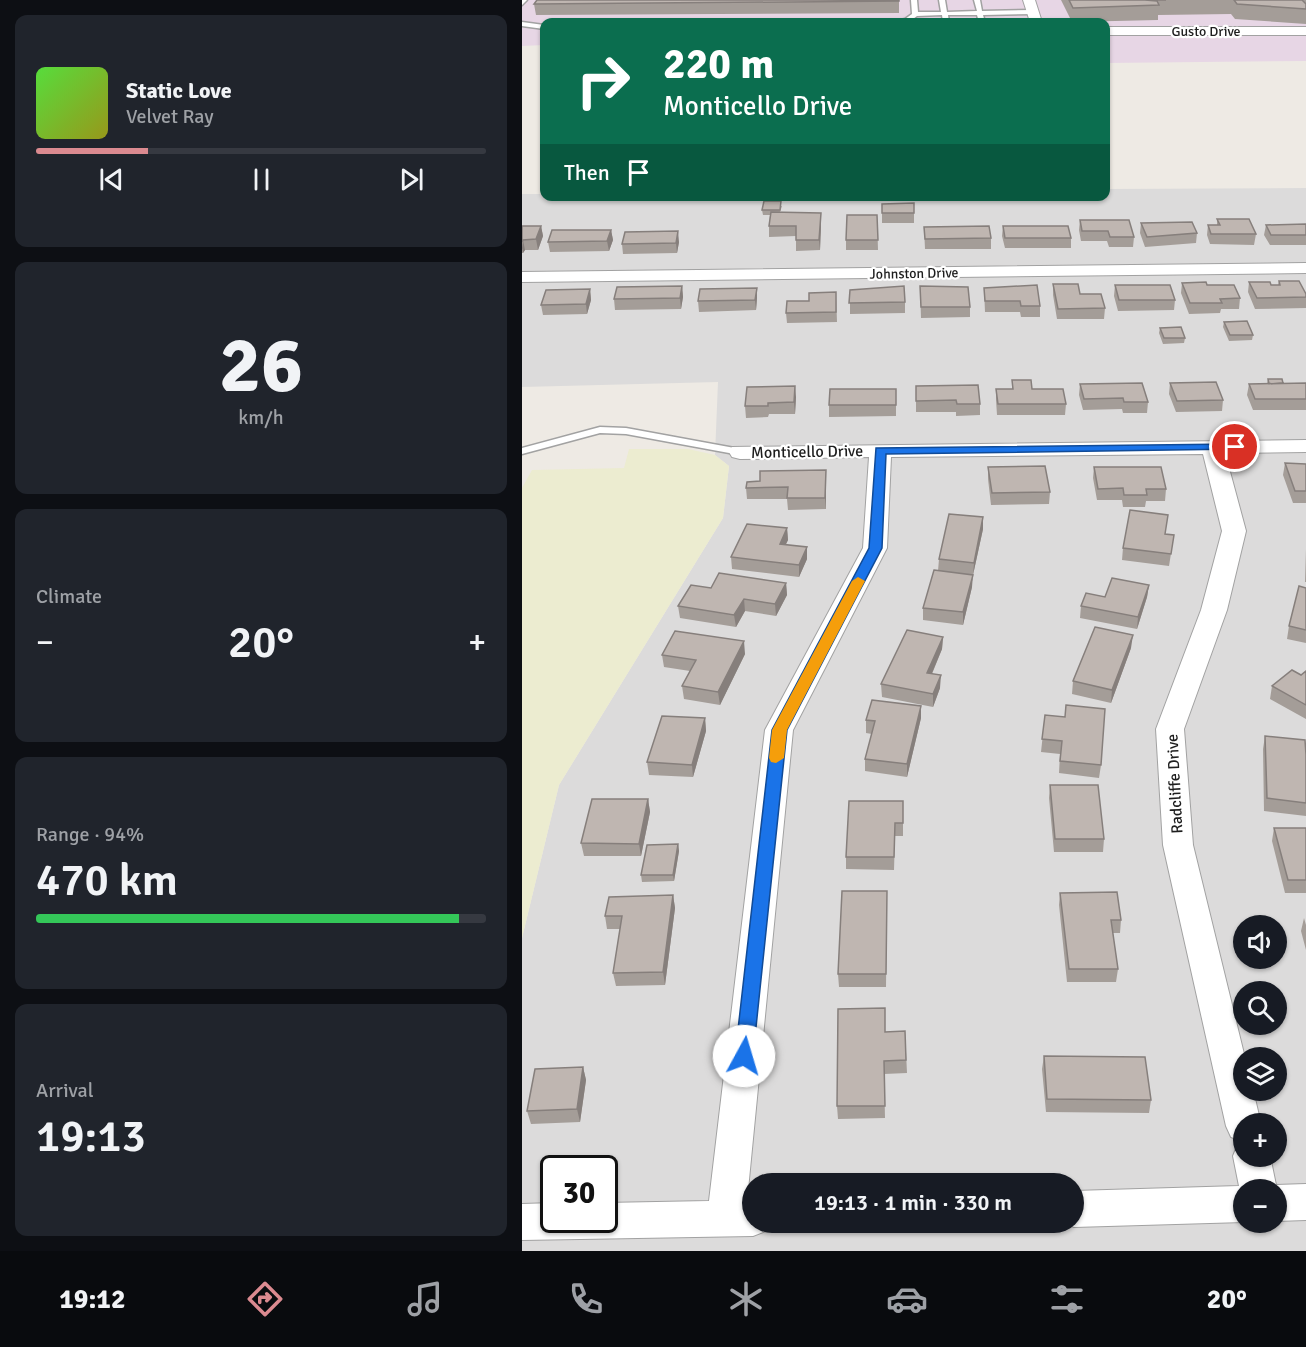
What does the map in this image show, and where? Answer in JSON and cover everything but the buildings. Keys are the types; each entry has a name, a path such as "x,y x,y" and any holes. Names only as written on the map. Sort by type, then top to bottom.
{"street":[{"name":"Gusto Drive","path":"1110,31 1306,31"},
{"name":"Johnston Drive","path":"522,278 1306,268"},
{"name":"Monticello Drive","path":"740,452 1306,446"},
{"name":"Radcliffe Drive","path":"1212,447 1234,531 1214,610 1170,729 1178,845 1241,1113"},
{"path":"522,1222 740,1218 779,730 875,548 880,450"},
{"path":"1287,1203 1306,1202"},
{"path":"1084,1209 1233,1204"}],"lane":[{"path":"914,0 915,14"},
{"path":"942,0 945,18"},
{"path":"977,0 981,18"},
{"path":"910,18 915,14 1032,12"},
{"path":"522,24 540,26"},
{"path":"522,451 600,430 626,431 740,452"}],"shaded area":[{"path":"522,0 1306,0 1306,61 1110,63 1110,18 540,18 540,45 522,46"},
{"path":"1306,188 1306,1251 522,1251 522,938 559,785 723,518 729,466 715,455 718,382 522,387 522,194 540,194 540,201 1110,201 1110,189"}],"green space":[{"path":"629,449 688,449 715,455 729,466 723,518 559,785 522,938 522,488 532,470 624,468"}],"slow traffic":[{"path":"776,758 779,730 858,581"}],"route":[{"path":"744,1056 779,730 875,548 880,450 1235,447"}]}
